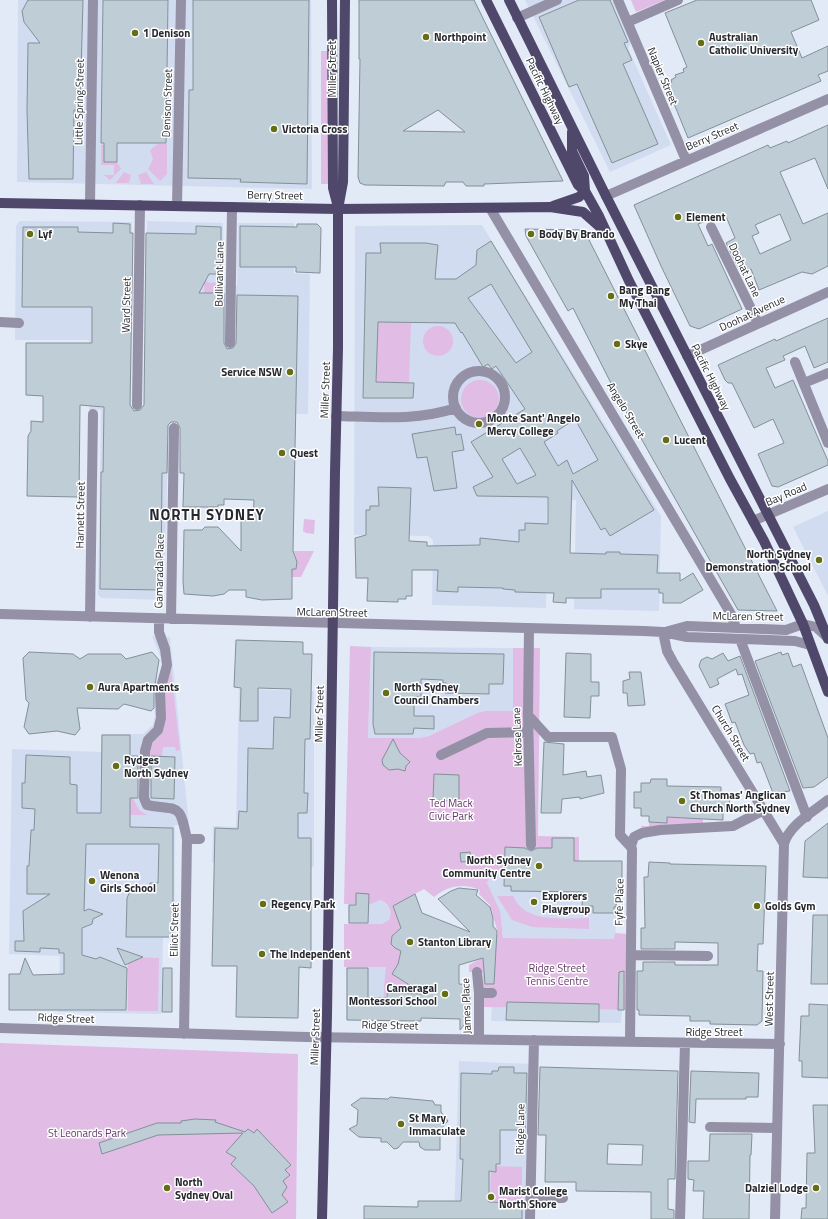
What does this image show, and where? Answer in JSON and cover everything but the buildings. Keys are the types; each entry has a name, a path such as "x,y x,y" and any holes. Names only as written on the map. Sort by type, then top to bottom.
{"main road":[{"name":"Miller Street","path":"332,0 333,188 338,209"},
{"name":"Miller Street","path":"322,1219 327,1037 338,209 343,182 345,0"},
{"name":"Pacific Highway","path":"486,0 578,185 585,191 629,281 753,521 803,624 828,692"},
{"name":"Pacific Highway","path":"508,0 814,605 828,638"},
{"name":"Pacific Highway","path":"572,128 572,151 584,176 585,191"},
{"name":"Berry Street","path":"550,208 579,197 585,191"},
{"name":"Berry Street","path":"0,203 338,209 550,208 583,212 594,220 607,234"}],"street":[{"name":"Little Spring Street","path":"90,204 93,0"},
{"name":"Denison Street","path":"177,206 181,0"},
{"path":"517,18 557,0"},
{"name":"Napier Street","path":"618,0 686,160"},
{"path":"628,22 666,7 678,0"},
{"name":"Berry Street","path":"606,196 828,99"},
{"name":"Ward Street","path":"140,205 140,400"},
{"name":"Bullivant Lane","path":"230,343 232,207"},
{"name":"Angelo Street","path":"490,208 732,614 736,628"},
{"name":"Doohat Lane","path":"711,227 758,323"},
{"name":"Doohat Avenue","path":"687,356 828,292"},
{"path":"0,322 19,323"},
{"path":"795,362 828,443"},
{"path":"478,371 486,372 494,376 500,382 504,390 504,403 499,414 492,419 476,423 468,420 456,408 454,392 457,384 469,373 478,371"},
{"path":"804,383 828,373"},
{"path":"336,416 390,418 418,417 456,408"},
{"name":"Harnett Street","path":"90,616 93,414"},
{"name":"Gamarada Place","path":"171,619 174,428"},
{"name":"Bay Road","path":"753,521 828,489"},
{"name":"McLaren Street","path":"0,614 663,632 687,637 795,641 810,645"},
{"name":"Elliot Street","path":"159,619 159,632 165,649 167,665 160,691 161,718 158,730 148,740 145,751 144,798 147,805 171,807 179,811 183,818 187,839 184,1034"},
{"path":"803,624 816,627 828,638"},
{"name":"McLaren Street","path":"663,632 687,626 786,630 803,624"},
{"name":"Kelrose Lane","path":"529,629 528,732 531,845"},
{"name":"Church Street","path":"663,632 667,651 673,662 784,844"},
{"path":"740,639 807,817"},
{"path":"528,715 548,737 612,737 621,769 620,835 631,848"},
{"path":"441,755 487,733 528,732"},
{"path":"784,844 786,836 791,830 828,800"},
{"path":"631,848 632,840 640,833 660,830 733,826 764,810"},
{"path":"187,839 200,839"},
{"name":"West Street","path":"775,1219 784,844"},
{"name":"Fyfe Place","path":"630,1042 631,848"},
{"path":"631,955 708,956"},
{"name":"James Place","path":"477,972 480,993 479,1039"},
{"path":"480,993 492,993"},
{"name":"Ridge Street","path":"0,1028 327,1037 685,1044 780,1044"},
{"name":"Ridge Lane","path":"530,1219 534,1040"},
{"path":"680,1219 685,1044"},
{"path":"710,1127 777,1128"},
{"path":"531,1198 563,1198"}],"shaded area":[{"path":"18,0 311,0 312,189 17,182"},
{"path":"525,0 613,0 631,43 628,48 671,145 610,172"},
{"path":"19,221 132,222 131,406 145,406 147,221 223,223 224,286 237,286 238,223 294,223 294,273 310,274 308,414 169,411 164,600 101,598 98,594 101,410 89,410 89,340 15,340 16,226"},
{"name":"Monte Sant' Angelo Mercy College","path":"482,225 661,516 659,611 574,609 576,500 547,499 546,608 432,605 433,540 428,536 354,535 355,226"},
{"name":"North Sydney Demonstration School","path":"828,511 828,596 793,527"},
{"name":"Wenona Girls School","path":"152,636 170,637 189,825 175,825 174,938 163,938 161,1014 58,1012 60,956 9,954 12,749 101,752 101,734 143,734 153,725 155,716 154,688 163,663"},
{"path":"371,647 513,648 513,711 485,711 477,713 429,736 419,738 368,738"},
{"path":"239,689 314,691 314,867 212,863 213,826 236,827"},
{"name":"Explorers Playgroup","path":"504,870 504,886 511,886 511,890 579,883 618,884 615,939 503,938 503,932 487,883 491,875"},
{"path":"381,900 390,908 391,916 387,922 382,924 348,924 348,904 371,904"},
{"path":"346,967 387,967 384,986 383,1021 348,1020 346,1018"},
{"path":"492,1007 622,1010 621,1023 491,1021"},
{"path":"459,1061 531,1064 527,1219 454,1219"}],"green space":[{"path":"631,0 665,0 636,12"},
{"path":"321,51 328,51 328,184 321,184"},
{"path":"158,144 167,144 167,174 160,181 148,169 153,159 150,150"},
{"path":"101,145 104,145 104,161 117,162 121,169 110,180 104,175 114,175 114,165 101,165"},
{"path":"124,172 131,175 129,183 116,183"},
{"path":"146,172 154,184 141,184 138,175"},
{"path":"204,279 209,283 224,282 224,293 204,293"},
{"path":"378,322 411,323 409,383 376,382"},
{"path":"438,326 449,330 453,341 449,352 438,356 427,352 423,341 427,330"},
{"path":"476,380 484,380 496,389 499,399 496,409 490,415 484,418 476,418 464,409 461,403 461,395 470,383"},
{"path":"304,519 315,520 314,534 303,531"},
{"path":"294,551 314,551 301,577 292,577 292,569 296,569 297,562"},
{"name":"Ted Mack Civic Park","path":"350,646 371,647 368,738 419,738 429,736 477,713 485,711 513,711 513,648 540,648 538,836 579,837 579,887 567,891 511,891 511,886 504,886 504,870 491,875 487,883 500,911 503,938 614,939 615,933 628,934 627,1010 483,1007 483,973 469,972 469,965 480,959 498,933 490,905 479,894 480,890 468,886 456,886 439,893 434,897 424,889 393,906 402,931 396,932 391,938 393,946 401,950 398,964 392,974 415,988 386,988 385,1021 383,1021 386,967 344,967 344,924 382,924 389,920 391,913 390,908 381,900 371,904 344,904"},
{"path":"171,669 180,750 176,751 175,747 163,747 162,756 148,756 152,744 161,734 163,696"},
{"path":"130,798 133,798 139,810 147,815 130,815"},
{"path":"667,817 703,818 703,824 642,829 641,826 649,826 649,822 666,823"},
{"path":"497,896 513,896 519,905 527,911 546,918 589,918 589,929 532,927 512,920"},
{"path":"128,957 159,958 158,1011 128,1011"},
{"name":"St Leonards Park","path":"0,1043 298,1054 296,1219 0,1219"},
{"path":"491,1166 522,1167 522,1201 490,1201"}],"place":[{"name":"1 Denison","path":"135,33"},
{"name":"Northpoint","path":"426,37"},
{"name":"Australian Catholic University","path":"701,43"},
{"name":"Victoria Cross","path":"274,129"},
{"name":"Element","path":"678,217"},
{"name":"Lyf","path":"30,234"},
{"name":"Body By Brando","path":"531,234"},
{"name":"Bang Bang My Thai","path":"611,296"},
{"name":"Skye","path":"617,344"},
{"name":"Service NSW","path":"290,372"},
{"name":"Monte Sant' Angelo Mercy College","path":"479,424"},
{"name":"Lucent","path":"666,440"},
{"name":"Quest","path":"282,453"},
{"name":"North Sydney Demonstration School","path":"819,560"},
{"name":"Aura Apartments","path":"90,687"},
{"name":"North Sydney Council Chambers","path":"386,693"},
{"name":"Rydges North Sydney","path":"116,766"},
{"name":"St Thomas' Anglican Church North Sydney","path":"682,801"},
{"name":"North Sydney Community Centre","path":"539,866"},
{"name":"Wenona Girls School","path":"92,881"},
{"name":"Explorers Playgroup","path":"534,902"},
{"name":"Regency Park","path":"263,904"},
{"name":"Golds Gym","path":"757,906"},
{"name":"Stanton Library","path":"410,942"},
{"name":"The Independent","path":"262,954"},
{"name":"Cameragal Montessori School","path":"445,994"},
{"name":"St Mary Immaculate","path":"401,1124"},
{"name":"North Sydney Oval","path":"167,1188"},
{"name":"Dalziel Lodge","path":"816,1188"},
{"name":"Marist College North Shore","path":"491,1197"}],"district":[{"name":"NORTH SYDNEY","path":"207,514"}],"park label":[{"name":"Ridge Street Tennis Centre","path":"557,974"}]}
